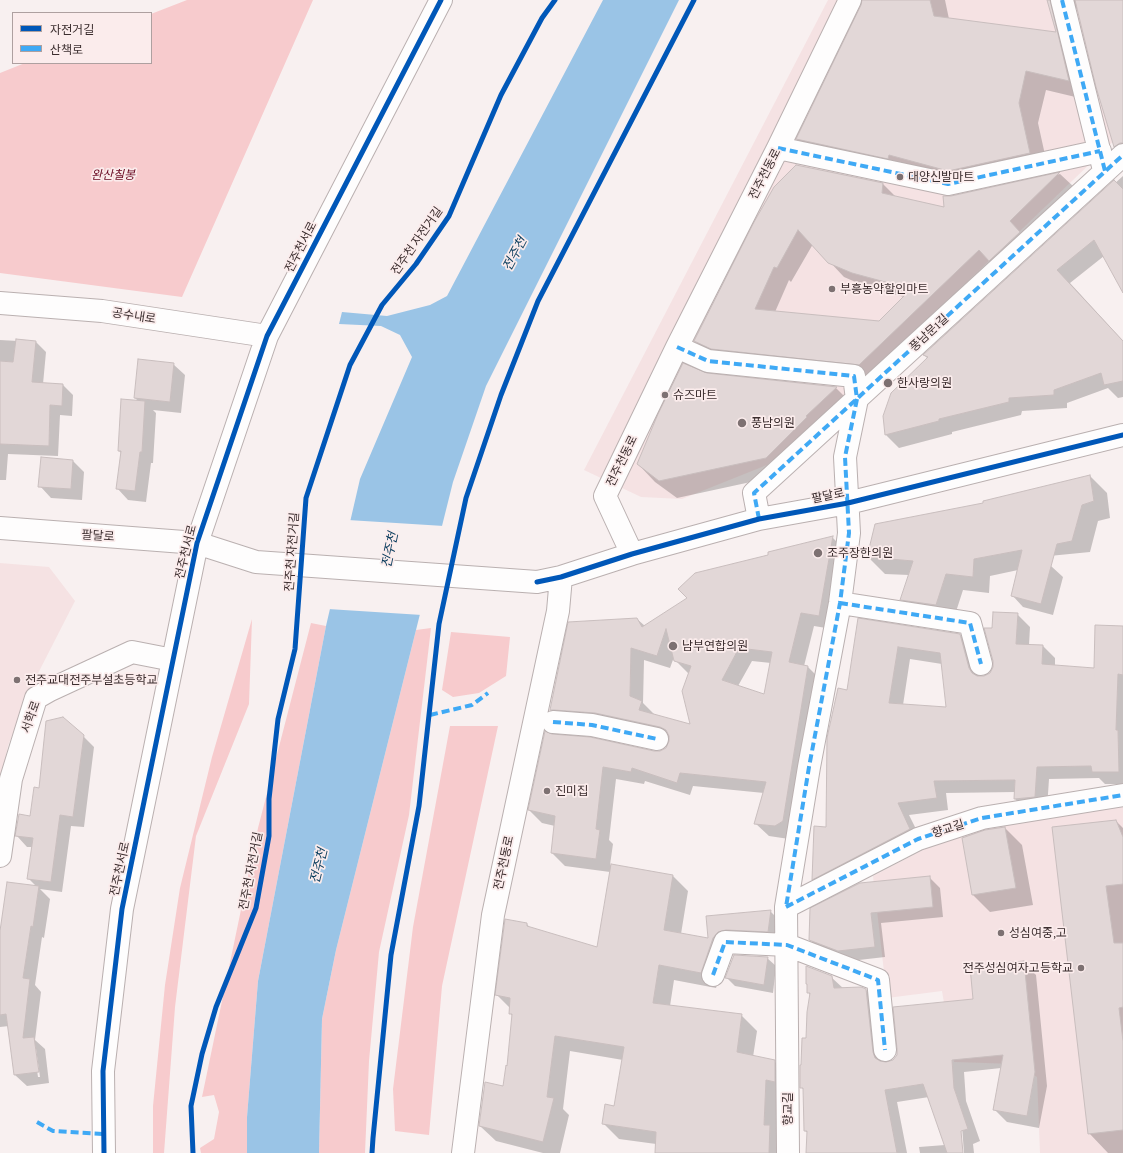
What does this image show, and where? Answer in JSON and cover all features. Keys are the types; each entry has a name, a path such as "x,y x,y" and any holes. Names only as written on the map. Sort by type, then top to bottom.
{"street":[{"name":"전주천서로","path":"104,1153 103,1072 122,909 196,543 267,336 441,0"},
{"name":"전주천동로","path":"632,554 605,496 677,347 778,148 850,0"},
{"path":"778,148 948,184 1102,161 1062,0"},
{"name":"풍남문1길","path":"759,519 754,493 857,399 1102,161 1123,155"},
{"name":"공수내로","path":"0,303 102,311 267,336"},
{"path":"677,347 708,361 854,376 857,399"},
{"name":"팔달로","path":"848,503 845,457 857,399"},
{"name":"팔달로","path":"0,528 196,543 256,562 537,582 561,577 632,554 759,519 848,503 1123,434"},
{"name":"향교길","path":"788,1153 786,907 809,767 840,603 849,533 848,503"},
{"name":"전주천동로","path":"463,1153 493,916 558,611 561,577"},
{"path":"840,603 970,623 981,664"},
{"name":"서학로","path":"0,856 6,779 36,698 132,652 173,660"},
{"path":"553,722 592,725 657,739"},
{"name":"향교길","path":"786,907 918,839 982,818 1123,795"},
{"path":"712,975 724,942 786,945 878,980 885,1050"}],"shaded area":[{"path":"828,0 1123,0 1123,132 839,405 767,465 682,499 641,497 584,470"},
{"name":"전주교대전주부설초등학교","path":"0,563 49,567 75,601 30,689 8,746 0,782"},
{"name":"성심여중,고","path":"1123,801 1123,1153 1040,1153 1037,1077 1013,1064 954,1062 942,991 887,998 873,876 971,825"}],"green space":[{"name":"완산칠봉","path":"187,0 313,0 182,297 0,273 0,73 22,64 152,64 152,14"},
{"path":"252,619 249,704 196,836 175,1007 164,1153 153,1153 153,1106 165,985 180,888 212,757"},
{"path":"311,623 326,626 258,981 247,1117 247,1153 201,1153 200,1148 214,1139 219,1112 214,1095 202,1097 258,828"},
{"path":"431,628 409,815 379,952 369,1061 365,1153 319,1153 322,1019 336,950 416,630"},
{"path":"451,632 510,637 506,676 479,693 453,697 442,690"},
{"path":"450,726 498,726 442,986 429,1135 395,1131 393,1089 413,927"}],"water":[{"name":"전주천","path":"603,0 679,0 486,386 453,482 336,950 322,1019 319,1153 247,1153 247,1117 258,981 326,626 360,479 412,357 400,335 381,326 339,324 342,312 387,316 430,305 447,296"}],"pier":[{"path":"348,520 444,526 422,615 328,609"}],"building":[{"path":"862,0 930,0 934,16 1056,32 1047,0 1050,0 1069,81 1026,71 1019,103 1030,153 948,171 889,155 888,159 796,139 861,5"},
{"path":"1075,0 1123,0 1123,143 1120,143 1114,147 1096,87"},
{"path":"796,165 883,183 882,193 944,207 943,196 951,196 1060,172 1010,221 1020,232 989,261 979,250 859,365 711,349 694,341 754,222 774,187","holes":["798,230 828,263 852,273 911,289 879,321 755,309 774,267 777,268"]},
{"path":"1114,180 1123,189 1123,293 1094,240 1057,270 1123,341 1123,381 1104,385 1101,373 1054,390 1054,395 1009,398 1009,402 939,419 939,421 885,435 883,416 891,393 928,357 923,355"},
{"path":"16,339 36,341 32,382 63,384 62,406 50,405 49,446 0,444 0,361 13,362"},
{"path":"138,359 174,363 170,402 134,398"},
{"path":"683,363 707,373 837,387 806,416 807,417 766,458 659,481 637,464 658,414"},
{"path":"121,399 145,401 142,452 140,452 135,491 116,489 121,451 118,451"},
{"path":"41,457 73,460 71,489 38,487"},
{"path":"1090,475 1094,501 1082,505 1072,541 1057,544 1041,604 1011,596 1022,550 974,559 973,577 946,574 936,605 900,600 913,561 867,557 875,524 983,503 983,501"},
{"path":"833,536 819,616 801,613 789,662 808,666 783,821 775,826 754,824 766,782 680,773 677,783 632,768 631,772 603,767 596,829 600,830 596,859 551,853 555,816 528,810 545,731 552,734 590,737 654,751 660,751 666,748 669,741 669,736 666,730 660,727 595,713 550,710 568,622 637,618 642,627 687,598 678,589 695,573 768,555 768,552","holes":["666,629 674,661 691,666 682,691 690,724 639,710 642,701 630,696 631,648 657,656","739,648 772,652 764,694 722,680"]},
{"path":"993,612 1018,613 1016,644 1043,645 1042,664 1094,668 1095,625 1123,626 1123,675 1118,674 1116,730 1118,730 1119,772 1092,772 1091,766 1037,767 1035,797 1014,799 1015,780 934,781 937,798 898,803 910,829 812,880 814,826 826,827 827,738 838,688 847,690 858,618 960,634 969,668 972,673 977,676 984,676 990,673 993,667 993,661 984,628 992,628","holes":["898,647 940,653 946,707 889,703"]},
{"path":"63,717 84,735 73,817 60,815 51,882 27,879 33,838 15,836 19,814 30,816 34,787 39,788 46,721"},
{"path":"1116,820 1123,837 1123,884 1106,886 1114,943 1123,943 1123,1007 1119,1008 1123,1041 1123,1130 1088,1134 1052,827"},
{"path":"1005,827 1016,888 972,895 962,838 985,830"},
{"path":"611,864 673,875 664,930 708,938 706,916 771,910 768,932 726,930 718,932 713,938 701,973 659,965 653,1003 742,1014 737,1052 775,1060 775,1082 766,1080 764,1125 770,1125 769,1153 655,1153 656,1132 602,1124 605,1104 614,1106 624,1047 555,1036 547,1097 554,1098 543,1142 479,1126 485,1082 503,1086 506,1065 507,1066 512,1014 509,1014 510,998 495,995 505,919 527,923 527,926 597,947"},
{"path":"930,876 933,907 871,913 875,947 838,951 809,940 810,908 860,883"},
{"path":"7,882 39,886 23,978 30,979 23,1038 34,1037 39,1072 14,1075 6,1014 0,1015 0,931"},
{"path":"734,955 768,957 764,985 725,978"},
{"path":"1024,961 1035,1072 1027,1116 993,1110 1003,1055 952,1060 954,1088 968,1129 961,1131 963,1153 947,1153 923,1084 885,1090 897,1153 806,1153 807,1131 804,1131 803,1088 800,1088 800,1065 802,1038 806,1038 807,1012 810,993 807,993 806,966 832,976 834,988 861,987 866,989 873,1052 875,1058 886,1062 893,1060 897,1055 893,1007 973,999 970,967"}],"marked path":[{"path":"1062,0 1105,171"},
{"path":"778,148 948,184 1100,151"},
{"path":"759,519 754,493 1123,155"},
{"path":"677,347 708,361 854,376 857,399 845,457 849,533 840,603 809,767 786,907"},
{"path":"840,603 970,623 981,664"},
{"path":"430,715 472,705 488,693"},
{"path":"553,722 592,725 657,739"},
{"path":"786,907 918,839 982,818 1123,795"},
{"path":"713,975 725,942 787,945 878,980 885,1050"},
{"path":"37,1122 53,1131 104,1134"}],"cycle path":[{"path":"104,1153 103,1071 122,909 197,543 267,336 441,0"},
{"name":"전주천 자전거길","path":"193,1153 191,1106 202,1054 216,1007 256,908 269,836 269,799 278,719 295,649 306,498 350,365 382,305 416,264 449,216 501,95 542,18 555,0"},
{"path":"372,1153 391,955 419,806 439,624 466,498 501,395 538,301 694,0"},
{"path":"537,582 561,577 632,554 759,519 848,503 1123,435"}],"place":[{"name":"대양신발마트","path":"900,177"},
{"name":"부흥농약할인마트","path":"832,289"},
{"name":"한사랑의원","path":"888,383"},
{"name":"슈즈마트","path":"665,395"},
{"name":"풍남의원","path":"742,423"},
{"name":"조주장한의원","path":"818,553"},
{"name":"남부연합의원","path":"673,646"},
{"name":"전주교대전주부설초등학교","path":"17,680"},
{"name":"진미집","path":"547,791"},
{"name":"성심여중,고","path":"1001,933"},
{"name":"전주성심여자고등학교","path":"1081,968"}]}
